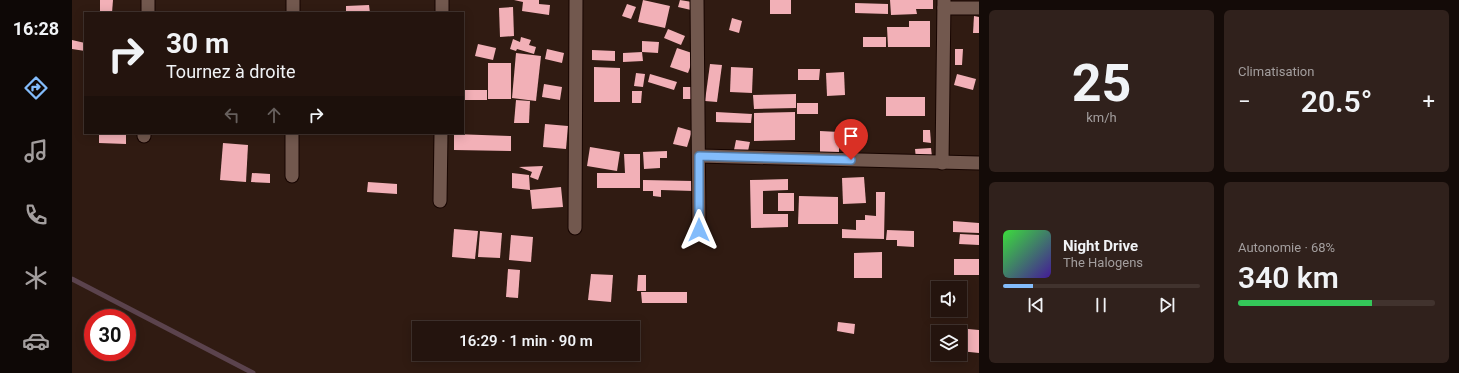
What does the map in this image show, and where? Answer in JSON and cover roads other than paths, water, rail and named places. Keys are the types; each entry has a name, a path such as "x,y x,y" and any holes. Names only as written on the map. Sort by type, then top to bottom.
{"street":[{"path":"148,0 148,12"},
{"path":"293,0 293,12"},
{"path":"442,0 442,12"},
{"path":"575,228 576,0"},
{"path":"697,0 699,230"},
{"path":"942,163 944,4 979,8"},
{"path":"292,134 292,176"},
{"path":"440,201 441,134"},
{"path":"699,156 979,163"}],"waterway":[{"path":"72,279 253,373"}]}
